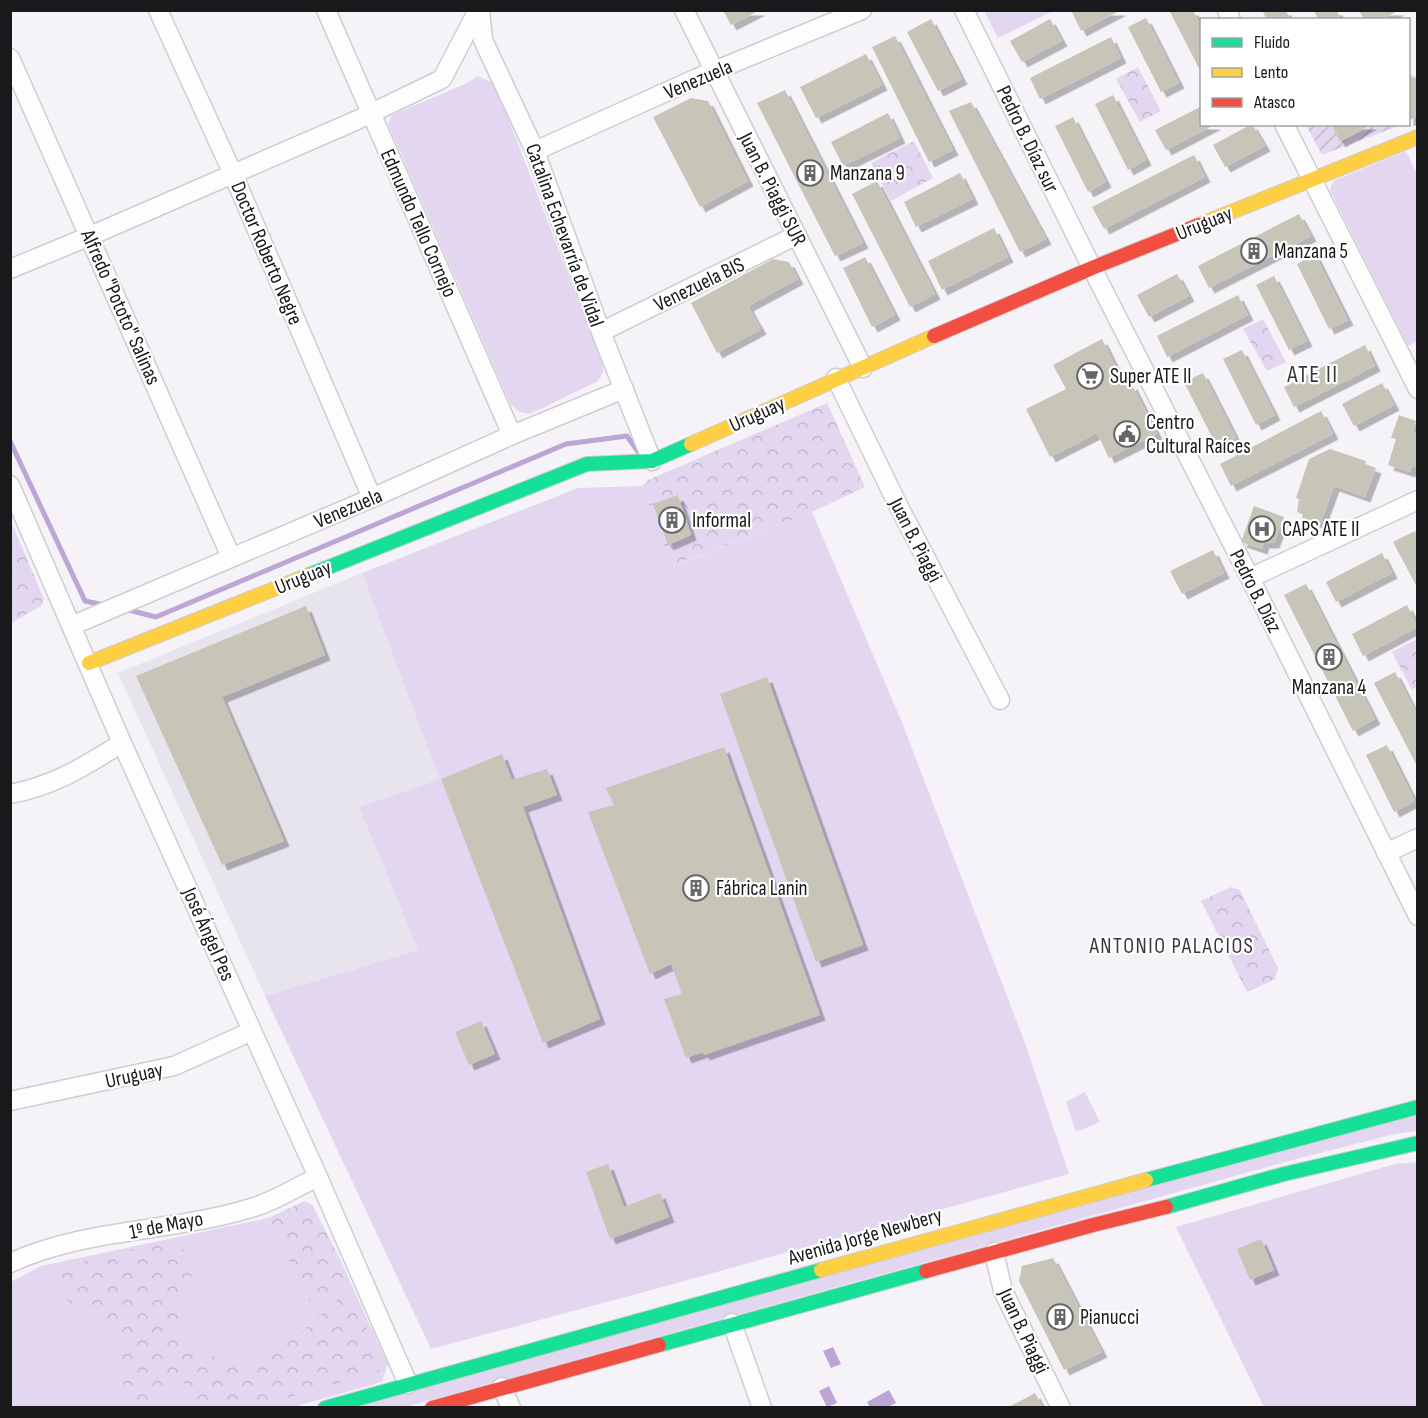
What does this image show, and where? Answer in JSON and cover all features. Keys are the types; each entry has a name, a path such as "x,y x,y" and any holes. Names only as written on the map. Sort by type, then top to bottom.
{"main road":[{"name":"Uruguay","path":"89,663 587,464 652,461 836,378 1092,268 1418,137"},
{"name":"Avenida Jorge Newbery","path":"325,1407 747,1292 1095,1193 1418,1107"},
{"path":"432,1407 732,1323 1284,1174 1418,1143"}],"street":[{"name":"Doctor Roberto Negre","path":"158,10 233,174 372,498"},
{"name":"Edmundo Tello Cornejo","path":"326,10 512,435"},
{"path":"10,269 372,113 442,79 479,10"},
{"name":"Catalina Echevarría de Vidal","path":"479,10 483,40 535,151 601,332 652,461"},
{"name":"Juan B. Piaggi SUR","path":"684,10 863,368"},
{"name":"Venezuela","path":"535,151 714,71 862,10"},
{"name":"Pedro B. Díaz sur","path":"964,10 1092,268"},
{"name":"Alfredo \"Pototo\" Salinas","path":"10,58 231,556"},
{"path":"1285,126 1418,389"},
{"name":"Venezuela BIS","path":"601,332 797,236"},
{"name":"Pedro B. Díaz","path":"1092,268 1250,578 1418,916"},
{"name":"Juan B. Piaggi","path":"836,378 898,505 1000,700"},
{"name":"Venezuela","path":"71,626 231,556 372,498 512,435 624,389"},
{"name":"José Ángel Pes","path":"10,485 122,743 318,1177 408,1384"},
{"path":"1250,578 1418,500"},
{"path":"10,794 35,789 67,777 122,743"},
{"path":"1386,854 1418,838"},
{"name":"Uruguay","path":"10,1101 174,1066 252,1031"},
{"name":"1º de Mayo","path":"10,1263 29,1254 62,1245 253,1208 318,1177"},
{"name":"Juan B. Piaggi","path":"994,1252 1003,1290 1061,1407"},
{"path":"732,1323 762,1407"},
{"path":"502,1387 511,1407"}],"shaded area":[{"path":"362,573 441,779 359,807 418,950 265,996 118,673"},
{"path":"833,1347 841,1364 831,1368 823,1351"},
{"path":"829,1386 837,1403 827,1407 819,1391"},
{"path":"889,1390 896,1403 887,1407 870,1407 867,1402"}],"green space":[{"path":"984,11 1053,11 998,38"},
{"path":"1138,67 1161,111 1140,122 1116,79"},
{"path":"478,76 495,84 603,365 603,372 598,381 530,414 520,412 511,405 388,124 392,115 465,84"},
{"path":"1307,126 1332,126 1340,142 1370,126 1398,126 1322,155"},
{"path":"914,141 933,178 891,201 871,163"},
{"path":"1406,151 1417,174 1417,342 1408,346 1330,190 1333,181"},
{"path":"1263,319 1286,362 1267,371 1243,329"},
{"path":"827,403 865,487 812,512 672,566 642,486 648,480"},
{"path":"642,486 673,566 812,512 901,720 1025,1043 1069,1174 431,1349 265,996 418,950 359,807 440,779 362,573 578,488"},
{"path":"10,519 44,599 41,606 11,623"},
{"path":"1417,639 1417,687 1412,690 1392,652"},
{"path":"1231,887 1240,890 1278,968 1275,979 1247,992 1201,901"},
{"path":"1085,1092 1100,1122 1076,1132 1066,1102"},
{"path":"1417,1112 1417,1131 1395,1134 1300,1158 405,1407 351,1408"},
{"path":"1417,1162 1417,1407 1264,1407 1176,1227 1395,1164"},
{"path":"305,1201 313,1206 351,1284 309,1302 268,1218"},
{"path":"268,1218 309,1302 351,1284 388,1364 382,1382 293,1407 11,1408 11,1282 41,1266"},
{"path":"173,1243 190,1254 192,1275 174,1331 190,1352 232,1360 254,1360 300,1334 343,1295 353,1298 376,1348 379,1372 254,1407 183,1407 189,1388 178,1378 154,1407 112,1407 124,1392 119,1341 89,1315 66,1300 54,1283 61,1270 105,1253"}],"building":[{"path":"723,10 760,10 731,25"},
{"path":"1071,10 1121,10 1081,31"},
{"path":"1169,10 1193,10 1200,24 1200,70"},
{"path":"1262,10 1286,10 1289,18 1266,18"},
{"path":"1314,10 1337,10 1340,18 1317,18"},
{"path":"1359,10 1399,10 1385,18 1363,18"},
{"path":"1146,18 1179,83 1161,92 1128,27"},
{"path":"931,19 962,79 938,91 907,32"},
{"path":"1050,19 1062,41 1022,62 1010,41"},
{"name":"Manzana 9","path":"895,36 953,150 929,162 872,47"},
{"path":"1111,37 1121,58 1040,99 1030,78"},
{"name":"Manzana 9","path":"866,54 882,85 816,118 800,87"},
{"path":"1410,73 1418,86 1418,116 1410,120"},
{"name":"Manzana 9","path":"785,90 863,243 835,256 757,103"},
{"path":"1113,95 1146,160 1128,170 1095,104"},
{"path":"691,98 708,101 748,181 700,207 653,117"},
{"name":"Manzana 9","path":"971,102 1046,239 1020,252 949,111"},
{"path":"1200,107 1200,126 1212,126 1166,150 1155,130"},
{"name":"Manzana 9","path":"888,113 900,138 843,166 831,142"},
{"path":"1073,117 1106,182 1088,192 1055,126"},
{"path":"1248,126 1253,126 1265,146 1225,167 1213,145"},
{"path":"1332,126 1368,126 1340,142"},
{"path":"1194,155 1205,177 1104,229 1092,207"},
{"name":"Manzana 9","path":"960,173 973,199 916,227 904,202"},
{"name":"Manzana 9","path":"877,181 935,294 910,307 852,194"},
{"name":"Manzana 5","path":"1299,214 1311,236 1209,288 1198,266"},
{"path":"994,228 1008,257 942,290 928,261"},
{"name":"Manzana 5","path":"1315,254 1348,320 1329,329 1297,264"},
{"path":"865,257 895,315 872,327 843,268"},
{"path":"773,259 789,262 798,279 748,306 761,329 717,353 691,303"},
{"path":"1177,274 1189,296 1149,317 1137,295"},
{"name":"Manzana 5","path":"1274,276 1307,341 1289,350 1256,285"},
{"name":"Manzana 5","path":"1238,295 1248,315 1167,357 1157,336"},
{"path":"1102,339 1126,387 1132,384 1157,434 1109,458 1097,433 1050,457 1026,409 1066,389 1053,365"},
{"path":"1365,345 1375,366 1294,407 1284,387"},
{"path":"1242,350 1275,415 1256,425 1223,359"},
{"path":"1203,373 1236,438 1217,447 1184,382"},
{"path":"1382,383 1394,405 1354,426 1342,404"},
{"path":"1321,411 1333,434 1231,486 1220,464"},
{"path":"1399,415 1416,421 1413,432 1418,434 1418,467 1412,466 1410,472 1388,465 1396,439 1391,438"},
{"path":"1330,449 1366,461 1365,464 1376,468 1365,497 1334,486 1320,524 1304,518 1304,515 1297,512 1299,499 1296,498 1309,459"},
{"name":"Informal","path":"678,495 691,535 668,545 653,504"},
{"name":"CAPS ATE II","path":"1254,506 1284,517 1274,543 1264,543 1262,549 1241,542"},
{"path":"1415,531 1418,537 1418,589 1393,542"},
{"path":"1213,550 1224,573 1182,594 1170,571"},
{"path":"1382,553 1392,573 1336,602 1326,582"},
{"name":"Manzana 4","path":"1306,584 1375,719 1353,731 1284,595"},
{"name":"Manzana 4","path":"1407,605 1418,627 1363,656 1352,634"},
{"path":"306,606 325,655 222,697 284,841 222,865 136,676"},
{"name":"Manzana 4","path":"1395,672 1418,716 1418,768 1374,683"},
{"name":"Fábrica Lanin","path":"767,677 863,945 816,962 720,694"},
{"name":"Manzana 4","path":"1387,745 1415,801 1394,812 1366,755"},
{"name":"Fábrica Lanin","path":"724,747 820,1015 704,1055 703,1052 686,1058 664,999 682,994 671,964 650,974 588,812 614,805 606,788"},
{"path":"502,754 512,780 547,769 557,795 523,807 600,1019 543,1043 441,779"},
{"path":"481,1021 495,1054 469,1065 455,1032"},
{"path":"608,1164 624,1207 660,1193 669,1217 610,1239 586,1172"},
{"path":"1261,1239 1274,1270 1250,1280 1237,1249"},
{"name":"Pianucci","path":"1053,1258 1102,1352 1064,1370 1019,1281 1022,1266"},
{"path":"1035,1393 1043,1408 1007,1408"}],"waterway":[{"path":"125,609 156,617 566,444 627,436 639,453"},
{"path":"10,441 85,601 104,605"}],"traffic: fast":[{"path":"309,575 587,464 652,461 691,444"},
{"path":"1146,1180 1418,1107"},
{"path":"1166,1207 1284,1174 1418,1143"},
{"path":"325,1408 821,1270"},
{"path":"659,1345 926,1271"}],"traffic: slow":[{"path":"1199,225 1418,137"},
{"path":"691,444 934,336"},
{"path":"89,663 309,575"},
{"path":"821,1270 1146,1180"}],"traffic: jam":[{"path":"934,336 1199,225"},
{"path":"926,1271 1166,1207"},
{"path":"432,1408 659,1345"}],"place":[{"name":"Manzana 9","path":"810,173"},
{"name":"Manzana 5","path":"1254,251"},
{"name":"Super ATE II","path":"1090,376"},
{"name":"Centro Cultural Raíces","path":"1127,434"},
{"name":"Informal","path":"672,520"},
{"name":"CAPS ATE II","path":"1262,529"},
{"name":"Manzana 4","path":"1329,657"},
{"name":"Fábrica Lanin","path":"696,888"},
{"name":"Pianucci","path":"1060,1317"}],"district":[{"name":"ATE II","path":"1313,374"},
{"name":"ANTONIO PALACIOS","path":"1172,945"}]}
